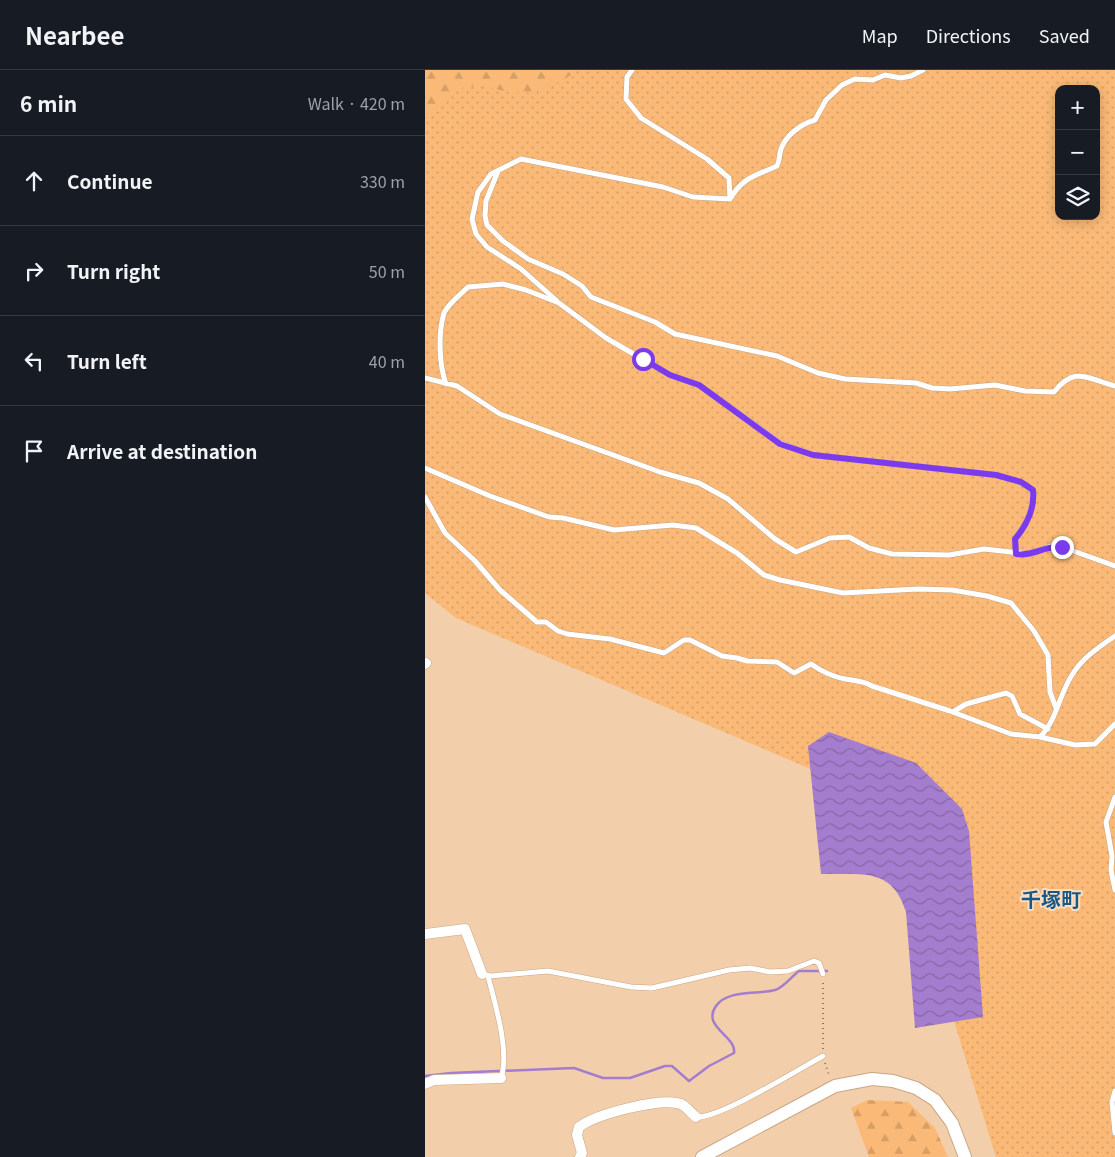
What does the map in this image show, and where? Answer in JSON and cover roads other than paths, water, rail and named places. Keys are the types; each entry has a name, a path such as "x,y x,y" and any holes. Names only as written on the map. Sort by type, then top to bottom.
{"street":[{"path":"425,934 465,929 485,975"},
{"path":"425,1084 434,1080 501,1078"},
{"path":"702,1157 835,1086 872,1079 893,1081 916,1088 935,1100 952,1123 965,1157"},
{"path":"580,1157 582,1153 577,1135 579,1127 618,1110 632,1106 676,1103 685,1107 696,1117"}],"lane":[{"path":"632,70 627,77 626,100 641,118 707,159 729,178 730,199"},
{"path":"730,199 737,188 749,176 777,166 786,139 806,123 815,120 826,100 842,85 855,79 873,80 887,73 901,78 911,76 923,70"},
{"path":"730,199 693,197 663,186 521,159 491,174 478,192 472,219 476,234 487,247 540,284 559,303 614,343 670,375 699,385 780,444 813,455 953,469 996,475 1021,482 1033,490 1034,496 1025,527 1015,539 1016,554"},
{"path":"498,170 486,201 485,216 487,225 503,241 528,259 563,274 582,286 591,297 655,322 675,334 777,356 818,373 845,379 916,383 933,388 950,389 995,385 1025,391 1054,392 1069,376 1076,375 1115,386"},
{"path":"446,384 441,370 445,312 468,287 503,284 526,290 559,303"},
{"path":"425,378 457,386 500,414 660,472 699,483 727,499 775,539 796,552 830,538 849,537 869,548 891,554 949,555 984,549 1016,554 1030,554 1051,546 1062,547 1115,566"},
{"path":"425,468 490,496 549,517 563,518 614,530 673,525 696,528 737,553 764,575 780,580 843,594 917,589 952,590 987,596 1011,603 1049,655 1050,692 1056,708"},
{"path":"425,497 445,533 475,561 494,584 537,622 546,622 558,631 610,639 664,653 684,640 690,640 722,656 747,661 777,662 794,673 811,664 820,670 844,679 863,680 872,686 953,712 1011,734 1041,737 1075,745 1095,744 1115,724"},
{"path":"1041,737 1048,729 1071,675 1087,657 1115,636"},
{"path":"953,712 966,704 1006,692 1013,696 1020,714 1048,729"},
{"path":"1115,797 1106,822 1115,890"},
{"path":"501,1078 504,1068 500,1032 485,975 548,971 631,987 652,988 729,970 751,968 770,972 788,970 814,961 821,967 823,974"},
{"path":"696,1117 702,1118 734,1106 823,1056"},
{"path":"1115,1091 1113,1102 1115,1132"}],"water":[{"path":"829,732 916,763 962,809 969,831 983,1017 915,1028 906,912 900,897 883,880 873,876 862,874 821,874 808,746"}],"waterway":[{"path":"425,1076 451,1073 574,1068 603,1078 630,1078 665,1066 672,1066 689,1081 709,1066 734,1053 730,1041 713,1020 713,1013 721,1001 735,995 778,989 799,971 827,971"}],"district":[{"name":"千塚町","path":"1051,898"}]}
